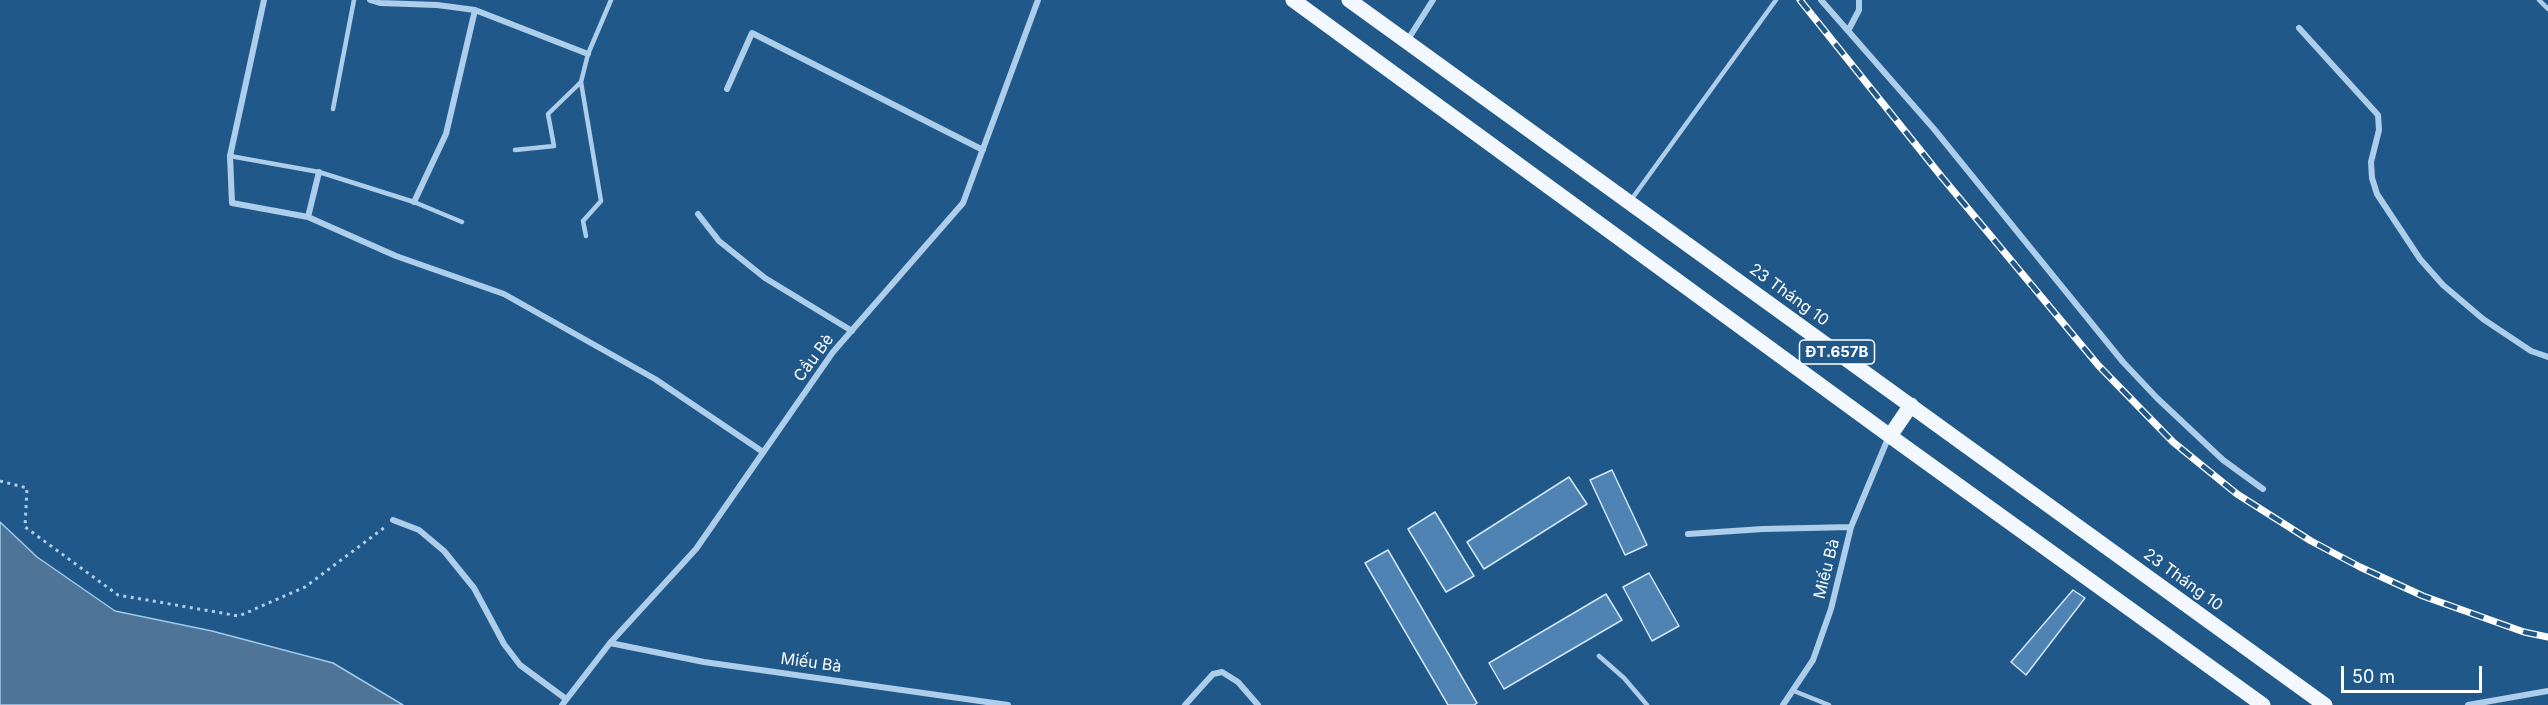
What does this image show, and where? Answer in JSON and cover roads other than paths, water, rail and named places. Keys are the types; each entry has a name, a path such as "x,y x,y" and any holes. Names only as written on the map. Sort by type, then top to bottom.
{"main road":[{"name":"ĐT.657B","path":"1293,0 2263,705"},
{"name":"23 Tháng 10","path":"1348,0 2325,705"},
{"path":"1890,436 1911,405"}],"street":[{"path":"264,0 230,156 232,203 308,217 396,256 448,273 519,302 655,379 763,452"},
{"path":"370,0 380,3 437,5 475,10 588,54"},
{"name":"Cầu Bè","path":"564,702 610,643 696,549 834,352 963,203 1038,0"},
{"path":"1407,42 1433,0"},
{"path":"1821,0 1934,129 2123,362 2157,398 2223,460 2264,489"},
{"path":"1848,31 1858,9 1859,0"},
{"path":"414,202 446,134 475,10"},
{"path":"2300,28 2378,115 2379,130 2372,162 2377,194 2420,260 2443,285 2483,319 2531,351 2548,357"},
{"path":"727,89 752,33 983,150"},
{"path":"308,217 319,172"},
{"path":"698,214 719,242 765,278 852,331"},
{"name":"Miếu Bà","path":"1783,705 1813,660 1832,609 1851,527 1890,436"},
{"path":"393,520 419,530 444,550 474,588 504,644 520,665 564,702"},
{"path":"1688,534 1851,527"},
{"name":"Miếu Bà","path":"610,643 704,662 1008,705"},
{"path":"1185,705 1213,674 1222,672 1238,682 1258,705"},
{"path":"2468,705 2548,691"}],"lane":[{"path":"333,109 354,0"},
{"path":"586,236 583,221 601,201 581,82 588,54 611,0"},
{"path":"1629,202 1776,0"},
{"path":"2539,0 2548,9"},
{"path":"515,150 554,146 548,114 581,82"},
{"path":"230,156 319,172 414,202 462,222"},
{"path":"1599,656 1624,678 1647,705"},
{"path":"1794,691 1830,705"}],"water":[{"path":"0,522 37,557 115,611 212,631 333,663 403,705 0,705"}],"railway":[{"path":"1800,0 1941,176 2098,365 2173,442 2237,494 2311,541 2360,567 2423,596 2524,632 2548,637"}]}
